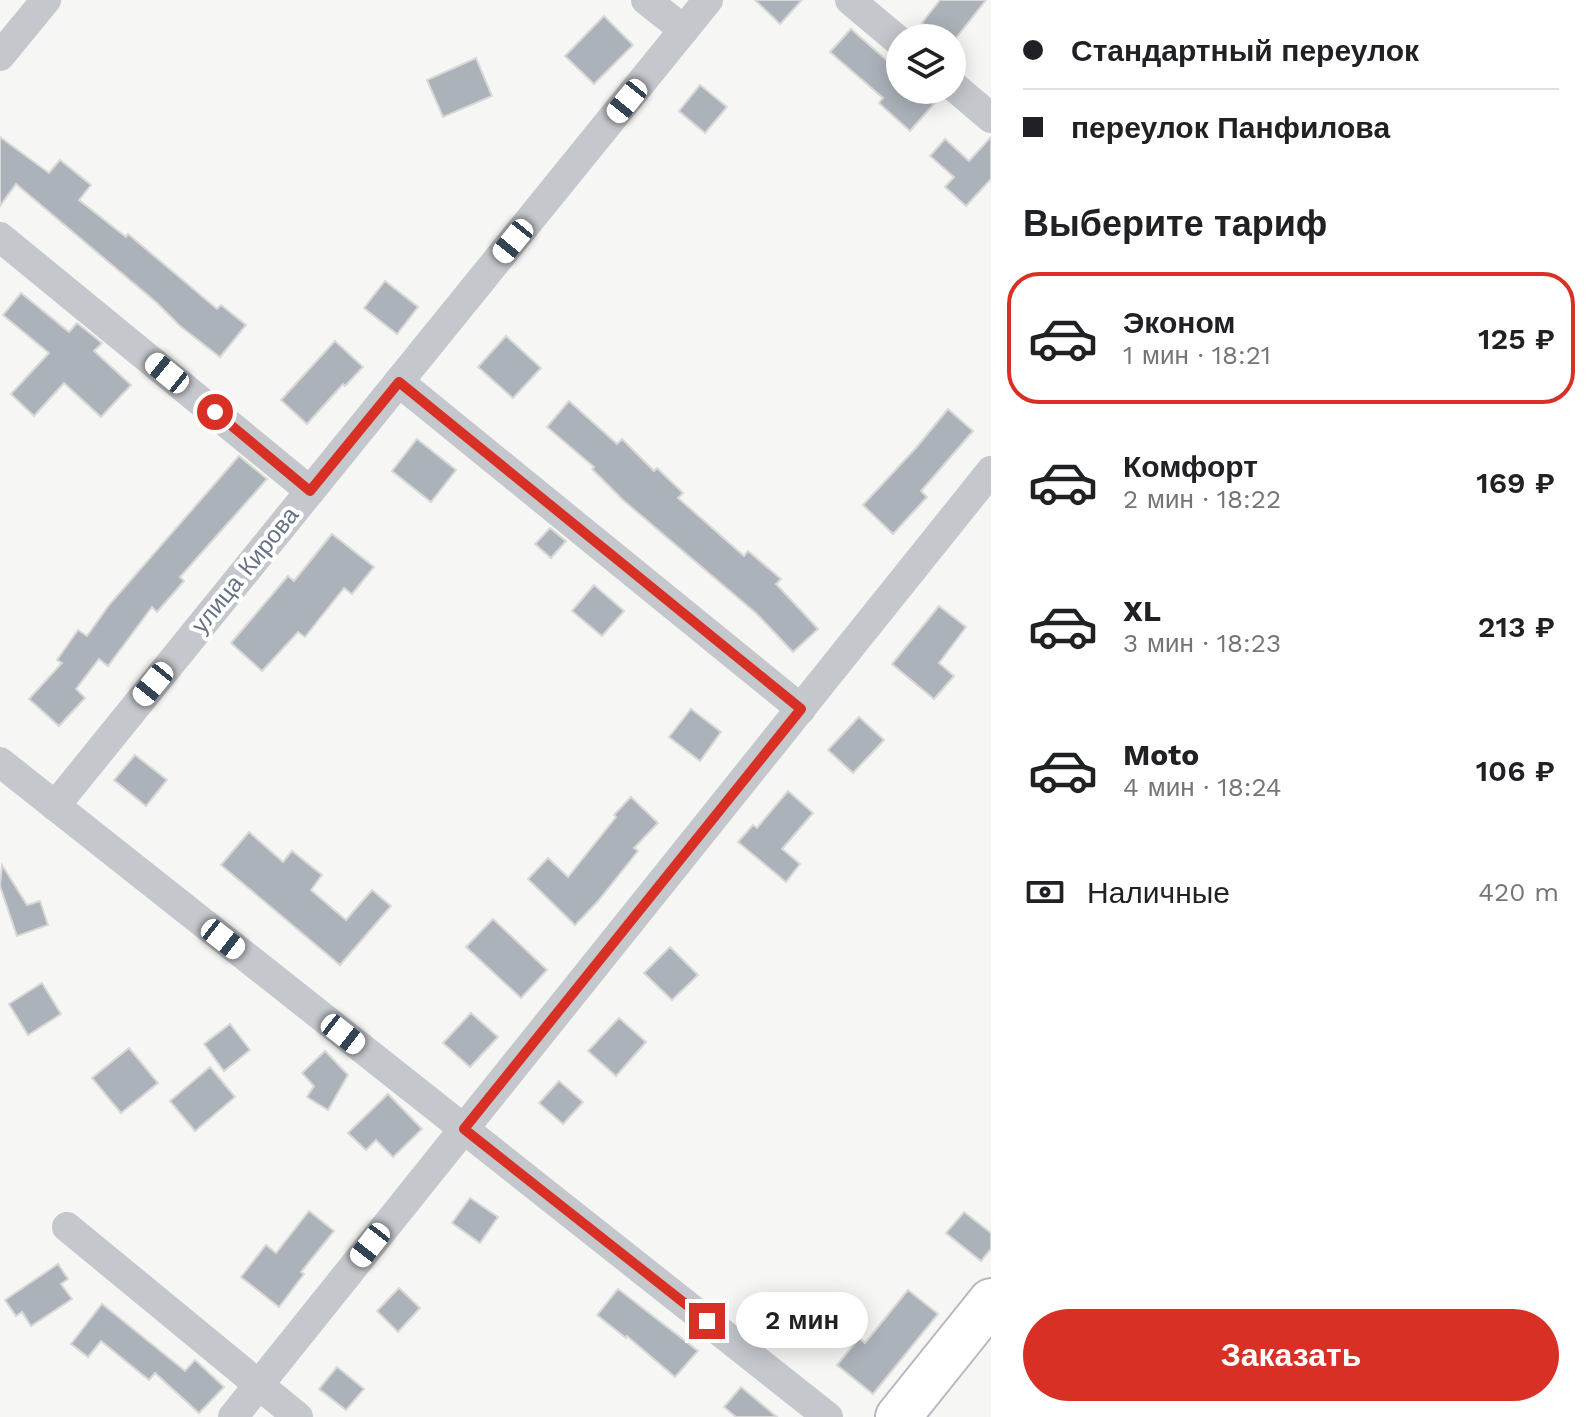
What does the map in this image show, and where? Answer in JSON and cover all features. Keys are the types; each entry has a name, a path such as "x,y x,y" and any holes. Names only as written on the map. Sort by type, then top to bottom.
{"main road":[{"path":"898,1417 991,1301"}],"street":[{"path":"0,56 46,0"},
{"path":"646,0 684,30"},
{"name":"улица Кирова","path":"55,806 708,0"},
{"path":"850,0 886,30"},
{"path":"966,97 991,118"},
{"path":"0,237 310,491"},
{"path":"399,382 801,709"},
{"path":"233,1417 991,471"},
{"path":"0,762 828,1417"},
{"path":"67,1227 298,1417"}],"building":[{"path":"755,0 802,0 780,24"},
{"path":"940,0 986,0 966,25 922,23"},
{"path":"604,16 633,45 594,84 565,56"},
{"path":"851,29 886,60 886,104 934,104 910,131 879,103 883,98 830,52"},
{"path":"476,58 492,96 443,117 427,80"},
{"path":"700,85 727,107 705,133 679,111"},
{"path":"0,137 49,173 60,160 91,185 79,200 126,237 128,234 217,309 221,305 246,325 220,357 16,184 0,206"},
{"path":"991,137 991,179 966,206 945,187 954,177 930,156 945,139 969,161"},
{"path":"385,281 418,307 397,334 364,308"},
{"path":"21,293 69,332 77,323 102,343 94,351 131,385 101,417 64,383 34,416 11,394 49,353 3,315"},
{"path":"506,336 541,368 513,398 478,367"},
{"path":"335,341 363,367 307,424 281,400"},
{"path":"569,401 617,444 622,439 654,471 657,468 683,493 678,498 744,556 748,551 781,579 776,584 818,629 793,652 757,614 623,500 592,469 594,467 547,427"},
{"path":"948,409 973,431 921,491 927,497 893,534 863,505"},
{"path":"417,439 456,470 431,502 392,471"},
{"path":"239,456 267,479 180,577 184,581 157,612 152,607 108,666 99,659 76,689 85,698 59,726 29,699 62,663 57,660 78,630 87,636 110,604"},
{"path":"550,528 566,541 551,558 535,544"},
{"path":"332,534 374,567 352,594 344,588 305,637 298,632 262,671 231,643 288,576 294,581"},
{"path":"594,585 624,611 602,636 572,611"},
{"path":"939,606 966,627 939,663 954,676 934,699 892,664"},
{"path":"691,709 721,732 700,761 669,737"},
{"path":"859,717 884,740 853,773 828,750"},
{"path":"135,755 167,780 146,806 114,780"},
{"path":"788,791 813,813 782,849 800,864 786,882 738,842 753,825 757,828"},
{"path":"631,797 658,823 634,848 638,851 575,925 528,879 548,858 568,877"},
{"path":"249,832 283,862 292,851 322,875 311,890 346,920 372,890 391,906 340,965 221,865"},
{"path":"2,865 27,905 40,901 48,925 17,936 0,886"},
{"path":"493,919 547,970 521,998 466,947"},
{"path":"670,947 698,975 672,1000 644,973"},
{"path":"42,983 61,1014 28,1035 9,1004"},
{"path":"471,1013 498,1037 470,1067 443,1043"},
{"path":"619,1018 646,1042 616,1076 588,1051"},
{"path":"230,1024 250,1050 224,1071 204,1044"},
{"path":"129,1048 158,1083 121,1113 92,1078"},
{"path":"325,1051 348,1075 328,1110 307,1097 314,1086 302,1073"},
{"path":"210,1067 235,1097 195,1131 170,1101"},
{"path":"559,1081 583,1102 563,1124 539,1103"},
{"path":"388,1094 422,1129 393,1157 376,1140 366,1150 348,1133"},
{"path":"470,1198 498,1217 480,1243 452,1223"},
{"path":"309,1211 334,1231 301,1272 304,1274 279,1307 241,1277 266,1245 276,1253"},
{"path":"964,1212 991,1233 991,1249 981,1261 946,1233"},
{"path":"58,1264 68,1279 61,1284 72,1299 31,1326 22,1312 16,1316 5,1300"},
{"path":"399,1288 420,1308 398,1332 377,1311"},
{"path":"618,1289 698,1351 675,1377 597,1315"},
{"path":"908,1290 938,1314 873,1394 837,1365 859,1338 865,1343"},
{"path":"102,1304 185,1371 195,1360 224,1387 199,1413 155,1373 149,1380 101,1341 88,1357 71,1344"},
{"path":"337,1367 364,1389 346,1410 319,1389"},
{"path":"741,1387 777,1417 736,1417 724,1407"}],"route":[{"path":"215,412 310,491 399,382 801,709 464,1129 707,1321"}]}
